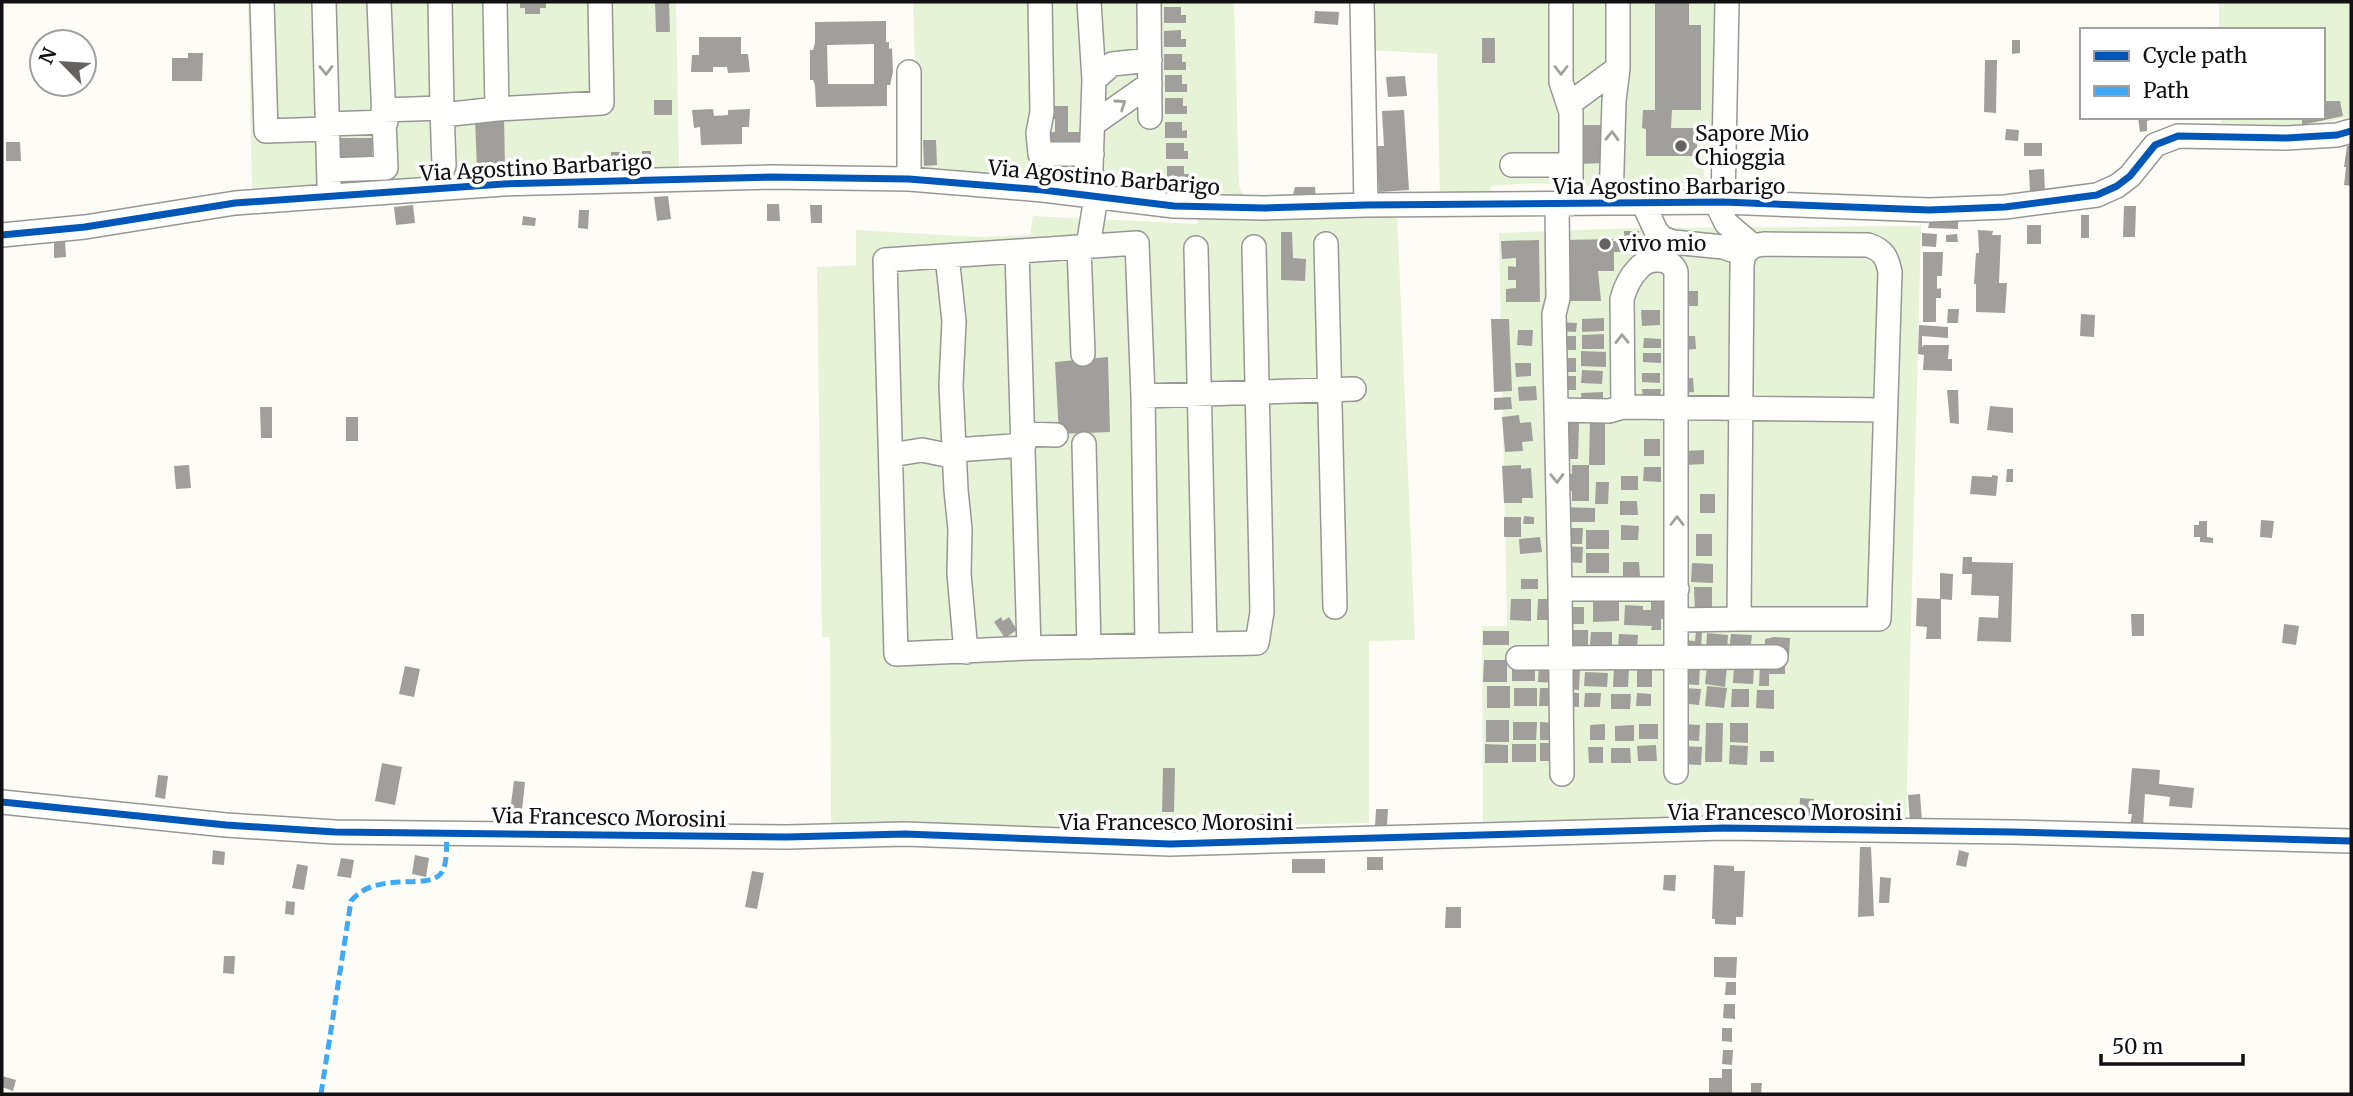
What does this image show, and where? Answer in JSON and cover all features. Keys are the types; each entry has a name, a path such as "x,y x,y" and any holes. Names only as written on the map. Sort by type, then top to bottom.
{"street":[{"path":"262,2 266,131 328,126 384,116 602,103 600,2"},
{"path":"324,2 330,196"},
{"path":"329,170 386,168 379,2"},
{"path":"440,2 443,166"},
{"path":"495,2 497,109"},
{"path":"1040,2 1040,154 1091,154"},
{"path":"1083,354 1083,246 1093,196 1091,154 1094,80 1089,2"},
{"path":"1149,2 1150,117"},
{"path":"1362,2 1367,205"},
{"path":"1561,2 1561,82 1569,104 1571,168 1564,204 1558,298 1554,314 1562,774"},
{"path":"1611,203 1614,101 1618,68 1618,2"},
{"path":"1727,2 1719,202 1726,223 1749,250"},
{"path":"1094,80 1112,64 1150,60"},
{"path":"1569,104 1618,68"},
{"path":"909,72 909,179"},
{"path":"1093,124 1150,84"},
{"name":"Via Agostino Barbarigo","path":"2,235 85,227 235,203 503,184 770,177 909,179 1174,206 1265,208 1719,202 1928,210 2005,207 2097,195 2116,187 2130,176 2155,145 2178,136 2286,138 2337,135 2351,130"},
{"path":"1512,165 1559,165 1571,168"},
{"path":"1643,203 1656,231 1662,238 1673,242 1749,250 1763,244 1868,245 1879,249 1887,258 1890,272 1879,619 1678,620"},
{"path":"1147,645 1143,396 1137,243 886,260 896,654 1257,643 1262,612 1254,247"},
{"path":"1326,244 1335,607"},
{"path":"1196,248 1205,644"},
{"path":"1739,619 1742,265 1749,250"},
{"path":"1017,251 1029,648"},
{"path":"947,256 954,321 951,385 965,652"},
{"path":"1623,407 1622,299 1626,286 1639,266 1650,261 1665,260 1674,266 1676,272 1676,772"},
{"path":"1143,396 1354,389"},
{"path":"1556,410 1609,411 1623,407 1885,410"},
{"path":"891,454 922,450 956,454 1056,435"},
{"path":"1084,444 1089,647"},
{"path":"1560,589 1677,589"},
{"path":"1518,658 1776,657"},
{"name":"Via Francesco Morosini","path":"2,802 226,825 335,832 778,837 905,834 1170,844 1724,828 2351,841"}],"green space":[{"path":"248,2 676,2 679,167 513,173 252,188"},
{"path":"913,2 1234,2 1239,185 1244,197 1201,196 1200,188 918,171"},
{"path":"1370,2 1725,2 1717,165 1704,166 1704,186 1634,190 1534,183 1491,186 1491,195 1440,194 1437,54 1371,50"},
{"path":"2219,2 2351,2 2351,117 2300,126 2221,123 2221,119 2325,119 2325,28 2219,28"},
{"path":"1397,212 1415,640 1369,641 1369,823 1160,828 880,824 831,828 830,637 822,637 817,267 856,265 856,230 977,237 1030,235 1033,216 1197,224 1198,215"},
{"path":"1921,226 1906,824 1483,826 1482,626 1507,626 1499,233 1640,228"}],"building":[{"path":"520,2 546,2 546,8 540,8 540,14 525,14 525,8 520,8"},
{"path":"655,2 669,2 670,32 656,32"},
{"path":"1655,2 1689,2 1689,25 1701,25 1701,110 1672,110 1671,128 1697,128 1697,156 1646,156 1646,129 1642,128 1643,110 1655,110"},
{"path":"1164,7 1181,7 1181,15 1186,15 1186,23 1164,23"},
{"path":"1315,11 1339,12 1338,25 1314,23"},
{"path":"886,21 886,42 889,42 889,49 892,48 893,72 890,85 887,85 887,106 816,107 815,85 813,80 810,80 810,50 813,50 815,43 815,22","holes":["874,44 874,84 828,84 827,45"]},
{"path":"1181,30 1181,39 1186,39 1186,47 1164,47 1164,31"},
{"path":"699,37 741,37 741,54 748,54 750,72 728,73 727,67 713,67 713,72 691,72 692,55 699,55"},
{"path":"1482,38 1495,38 1495,63 1482,63"},
{"path":"2012,40 2020,40 2020,53 2012,54"},
{"path":"188,53 203,53 202,81 172,81 172,58 188,58"},
{"path":"1164,54 1182,54 1186,70 1164,70"},
{"path":"1985,60 1997,60 1996,113 1984,112"},
{"path":"1165,75 1182,75 1182,84 1187,84 1187,92 1165,92"},
{"path":"1405,76 1407,96 1388,97 1386,77"},
{"path":"1165,98 1183,98 1187,114 1165,114"},
{"path":"654,100 672,100 672,115 654,115"},
{"path":"2325,101 2340,101 2343,116 2302,125 2302,119 2325,119"},
{"path":"1046,106 1068,106 1068,132 1101,132 1101,143 1040,145 1040,133 1055,132 1055,119 1047,119"},
{"path":"713,109 714,116 728,115 728,110 750,109 749,127 742,127 742,144 701,145 700,127 694,128 692,110"},
{"path":"1404,110 1409,190 1379,192 1376,146 1384,146 1382,111"},
{"path":"504,117 505,168 477,169 475,119"},
{"path":"2138,119 2153,119 2147,121 2147,131 2140,132"},
{"path":"1165,122 1182,122 1182,131 1187,130 1187,138 1165,138"},
{"path":"1579,125 1604,125 1604,163 1579,164"},
{"path":"2006,129 2019,130 2018,141 2005,140"},
{"path":"334,138 372,138 372,157 334,157"},
{"path":"923,140 936,140 937,165 924,166"},
{"path":"6,142 20,142 21,161 6,161"},
{"path":"1166,143 1184,143 1188,159 1166,159"},
{"path":"2024,143 2042,143 2042,156 2024,156"},
{"path":"2351,145 2351,186 2344,185 2344,167 2347,146"},
{"path":"642,151 651,151 651,164 642,164"},
{"path":"611,152 623,152 624,168 612,168"},
{"path":"1167,166 1184,166 1184,174 1189,174 1189,182 1167,182"},
{"path":"2044,169 2045,192 2030,193 2029,170"},
{"path":"1295,187 1315,187 1316,200 1292,198"},
{"path":"668,196 671,219 657,221 654,197"},
{"path":"767,204 779,204 780,221 767,221"},
{"path":"413,205 415,223 396,225 394,207"},
{"path":"810,205 822,205 822,223 811,223"},
{"path":"2124,206 2136,206 2135,237 2123,237"},
{"path":"579,210 589,210 588,229 578,228"},
{"path":"2081,215 2089,215 2089,238 2081,238"},
{"path":"523,216 536,218 535,226 522,225"},
{"path":"1930,219 1958,220 1958,229 1928,228"},
{"path":"2027,225 2041,225 2041,244 2027,244"},
{"path":"1978,230 1993,231 1992,235 2001,235 1999,283 2007,283 2005,313 1976,312 1974,284 1976,253 1979,253"},
{"path":"1624,231 1639,231 1639,252 1614,252 1614,271 1598,271 1601,301 1567,301 1566,240 1624,241"},
{"path":"1281,232 1292,232 1293,258 1306,259 1305,281 1281,280"},
{"path":"1922,233 1937,234 1936,247 1922,246"},
{"path":"1957,234 1958,242 1946,242 1946,235"},
{"path":"1539,240 1540,302 1506,302 1506,289 1516,288 1516,280 1508,280 1508,266 1516,267 1516,258 1502,259 1501,241"},
{"path":"65,241 66,257 54,258 54,242"},
{"path":"1923,252 1943,252 1942,276 1937,276 1937,289 1941,288 1941,298 1936,298 1936,322 1923,322"},
{"path":"1680,291 1698,291 1698,306 1680,306"},
{"path":"1948,309 1959,309 1958,323 1947,323"},
{"path":"1641,310 1660,310 1660,325 1642,326"},
{"path":"2081,314 2095,315 2094,337 2080,336"},
{"path":"1604,318 1604,331 1582,332 1582,319"},
{"path":"1491,319 1509,319 1512,391 1494,392"},
{"path":"1559,322 1577,323 1576,332 1559,331"},
{"path":"1919,325 1948,327 1948,338 1922,336 1922,347 1949,345 1948,359 1952,359 1952,371 1923,370 1924,355 1918,354"},
{"path":"1518,330 1533,330 1532,346 1517,345"},
{"path":"1604,334 1604,349 1582,349 1582,335"},
{"path":"1558,336 1576,336 1576,350 1558,350"},
{"path":"1682,336 1695,336 1696,349 1683,350"},
{"path":"1644,338 1661,339 1661,348 1643,348"},
{"path":"1581,351 1606,352 1606,367 1581,366"},
{"path":"1643,353 1661,353 1661,363 1643,362"},
{"path":"1108,357 1110,432 1059,434 1055,362"},
{"path":"1558,358 1576,358 1576,372 1558,372"},
{"path":"1515,363 1531,363 1531,376 1516,377"},
{"path":"1582,370 1603,371 1602,384 1581,383"},
{"path":"1642,373 1660,373 1660,383 1642,382"},
{"path":"1558,376 1576,376 1576,390 1558,390"},
{"path":"1693,378 1694,392 1680,393 1679,379"},
{"path":"1536,386 1537,400 1519,401 1518,387"},
{"path":"1642,389 1661,389 1660,399 1643,399"},
{"path":"1947,390 1958,390 1959,424 1950,423"},
{"path":"1603,392 1603,403 1582,404 1581,393"},
{"path":"1511,397 1512,409 1494,410 1494,398"},
{"path":"1990,406 2013,408 2013,433 1987,430"},
{"path":"260,407 272,407 272,438 261,438"},
{"path":"1519,415 1520,423 1531,422 1533,441 1522,442 1523,451 1505,452 1502,417"},
{"path":"346,417 358,417 358,441 346,441"},
{"path":"1590,419 1605,419 1605,465 1589,465"},
{"path":"1562,422 1579,422 1578,459 1562,459"},
{"path":"1644,439 1660,439 1660,456 1644,456"},
{"path":"1704,450 1704,464 1685,465 1684,451"},
{"path":"189,465 191,488 176,489 174,466"},
{"path":"1521,465 1521,469 1531,468 1533,498 1522,498 1522,503 1504,503 1502,466"},
{"path":"1572,465 1589,465 1589,501 1572,501 1572,491 1561,491 1561,474 1572,474"},
{"path":"1644,467 1661,467 1661,482 1643,481"},
{"path":"2007,469 2013,469 2013,482 2006,482"},
{"path":"1621,476 1638,476 1638,490 1621,490"},
{"path":"1972,476 1998,476 1996,496 1970,494"},
{"path":"1596,482 1609,482 1608,504 1595,504"},
{"path":"1700,494 1715,494 1715,513 1700,513"},
{"path":"1620,501 1637,501 1638,515 1620,515"},
{"path":"1561,507 1595,508 1595,522 1560,522"},
{"path":"1524,516 1534,517 1534,524 1523,524"},
{"path":"1504,517 1521,517 1521,537 1504,537"},
{"path":"2261,520 2274,521 2272,538 2260,537"},
{"path":"2199,521 2207,521 2207,537 2213,538 2213,543 2200,542 2200,537 2194,537 2194,525 2199,525"},
{"path":"1621,525 1639,526 1638,540 1621,540"},
{"path":"1563,528 1583,528 1582,544 1562,544"},
{"path":"1586,530 1609,530 1609,549 1586,549"},
{"path":"1696,534 1712,534 1712,556 1696,556"},
{"path":"1540,537 1542,552 1520,554 1519,539"},
{"path":"1565,546 1583,547 1582,563 1564,562"},
{"path":"1586,553 1609,553 1609,573 1586,573"},
{"path":"1963,557 1972,557 1972,562 2013,563 2011,642 1977,641 1979,617 1998,618 1999,596 1971,595 1972,574 1962,574"},
{"path":"1623,562 1639,562 1640,576 1623,577"},
{"path":"1692,563 1713,564 1713,583 1691,582"},
{"path":"1940,573 1953,574 1952,600 1941,599 1941,639 1926,639 1927,627 1916,626 1917,598 1940,599"},
{"path":"1521,579 1538,579 1538,589 1521,589"},
{"path":"1694,587 1712,587 1712,612 1695,611"},
{"path":"1511,599 1531,599 1531,621 1510,620"},
{"path":"1538,599 1552,599 1552,620 1537,620"},
{"path":"1593,599 1619,599 1619,621 1593,622"},
{"path":"1651,600 1676,600 1672,619 1661,619 1661,630 1651,630 1652,626 1624,625 1625,605 1643,606 1643,610 1651,610"},
{"path":"1568,607 1584,607 1584,624 1568,624"},
{"path":"2131,614 2144,614 2144,636 2132,636"},
{"path":"1001,617 1003,621 1009,617 1017,630 1005,638 994,622"},
{"path":"2284,624 2299,626 2296,645 2282,643"},
{"path":"1566,630 1588,630 1588,646 1566,645"},
{"path":"1483,631 1509,631 1509,645 1483,645"},
{"path":"1696,631 1702,632 1701,649 1681,647 1682,640 1695,641"},
{"path":"1591,632 1612,632 1612,647 1590,646"},
{"path":"1707,633 1728,635 1727,652 1706,650"},
{"path":"1619,634 1638,635 1637,649 1618,647"},
{"path":"1731,634 1752,635 1750,653 1729,651"},
{"path":"1790,638 1789,656 1765,655 1765,639"},
{"path":"1484,660 1507,660 1507,682 1483,682"},
{"path":"1512,663 1535,663 1535,681 1512,681"},
{"path":"1539,663 1555,663 1554,683 1538,682"},
{"path":"1760,663 1785,664 1785,674 1769,674 1769,686 1759,686"},
{"path":"1684,664 1700,666 1699,685 1682,684"},
{"path":"1707,665 1727,667 1725,687 1705,684"},
{"path":"1734,665 1754,666 1753,684 1733,683"},
{"path":"405,666 420,669 414,697 399,694"},
{"path":"1614,668 1629,668 1628,687 1613,687"},
{"path":"1637,668 1652,668 1652,687 1637,687"},
{"path":"1564,670 1580,670 1579,690 1563,689"},
{"path":"1585,672 1608,673 1607,687 1584,686"},
{"path":"1487,686 1510,686 1510,708 1487,708"},
{"path":"1707,686 1727,688 1724,708 1705,706"},
{"path":"1514,688 1537,688 1537,706 1514,706"},
{"path":"1540,688 1554,688 1554,706 1539,706"},
{"path":"1682,688 1701,689 1699,705 1681,703"},
{"path":"1732,689 1749,689 1749,707 1731,707"},
{"path":"1757,690 1774,690 1774,709 1756,708"},
{"path":"1563,692 1579,693 1579,707 1563,706"},
{"path":"1585,693 1601,693 1600,707 1584,707"},
{"path":"1637,693 1651,694 1651,706 1636,706"},
{"path":"1611,694 1631,694 1630,709 1611,709"},
{"path":"1486,720 1509,720 1509,742 1486,742"},
{"path":"1513,722 1537,722 1536,740 1513,740"},
{"path":"1540,722 1555,723 1555,740 1540,740"},
{"path":"1706,723 1723,723 1722,762 1705,762"},
{"path":"1730,723 1748,723 1748,743 1730,742"},
{"path":"1605,724 1605,740 1590,740 1590,725"},
{"path":"1639,724 1658,724 1658,739 1639,739"},
{"path":"1682,724 1700,725 1699,741 1680,740"},
{"path":"1634,725 1634,741 1615,741 1615,726"},
{"path":"1540,743 1556,743 1556,761 1540,761"},
{"path":"1485,744 1508,745 1508,763 1485,763"},
{"path":"1512,744 1536,744 1536,762 1512,762"},
{"path":"1656,745 1657,761 1638,761 1637,746"},
{"path":"1730,745 1748,746 1747,765 1729,764"},
{"path":"1682,746 1702,747 1701,765 1681,764"},
{"path":"1588,747 1603,747 1603,763 1589,763"},
{"path":"1611,748 1630,748 1631,763 1611,763"},
{"path":"1760,751 1774,751 1774,762 1760,762"},
{"path":"382,763 402,767 395,805 375,801"},
{"path":"1163,768 1175,768 1174,812 1162,812"},
{"path":"2132,768 2160,770 2159,784 2194,788 2192,808 2169,806 2170,797 2145,794 2143,828 2130,827 2132,814 2128,814"},
{"path":"158,775 168,776 165,799 155,797"},
{"path":"514,781 525,782 521,820 509,819"},
{"path":"1920,794 1922,821 1910,822 1908,795"},
{"path":"1800,798 1814,799 1813,817 1799,816"},
{"path":"1376,809 1388,809 1387,826 1375,826"},
{"path":"1259,814 1272,814 1272,828 1259,828"},
{"path":"1860,847 1871,847 1874,916 1858,917"},
{"path":"213,850 225,852 224,865 212,864"},
{"path":"1959,850 1969,853 1966,867 1956,865"},
{"path":"415,855 429,858 426,877 412,874"},
{"path":"1367,857 1383,857 1383,870 1367,870"},
{"path":"341,858 354,860 351,878 337,876"},
{"path":"1292,859 1325,859 1325,873 1292,873"},
{"path":"297,864 308,866 304,890 292,888"},
{"path":"1714,865 1734,866 1734,871 1745,871 1743,917 1736,917 1736,925 1715,924 1715,919 1712,919"},
{"path":"752,871 764,873 757,909 745,907"},
{"path":"1664,875 1676,875 1675,891 1663,890"},
{"path":"1880,877 1891,878 1889,903 1879,903"},
{"path":"286,901 295,902 294,915 285,914"},
{"path":"1446,907 1461,907 1461,928 1445,928"},
{"path":"224,956 235,956 234,974 223,973"},
{"path":"1714,957 1737,957 1736,978 1714,977"},
{"path":"1726,982 1736,982 1736,995 1725,995"},
{"path":"1724,1004 1735,1004 1735,1019 1723,1018"},
{"path":"1722,1028 1732,1028 1732,1042 1722,1041"},
{"path":"1723,1050 1733,1050 1732,1065 1722,1064"},
{"path":"1722,1069 1732,1069 1732,1094 1709,1094 1709,1078 1722,1078"},
{"path":"2,1076 16,1080 13,1091 2,1087"},
{"path":"1751,1083 1762,1083 1761,1094 1751,1093"}],"marked path":[{"path":"321,1094 351,901 362,891 375,886 436,878 445,863 447,833"}],"cycle path":[{"path":"2,235 85,227 235,203 503,184 770,177 909,179 1043,190 1174,206 1265,208 1723,202 1929,210 2005,207 2097,195 2117,186 2130,176 2155,145 2178,136 2286,138 2337,135 2351,131"},
{"path":"2,802 226,825 335,832 787,837 905,834 1170,844 1724,828 2351,841"}],"place":[{"name":"Sapore Mio Chioggia","path":"1681,146"},
{"name":"vivo mio","path":"1605,244"}]}
